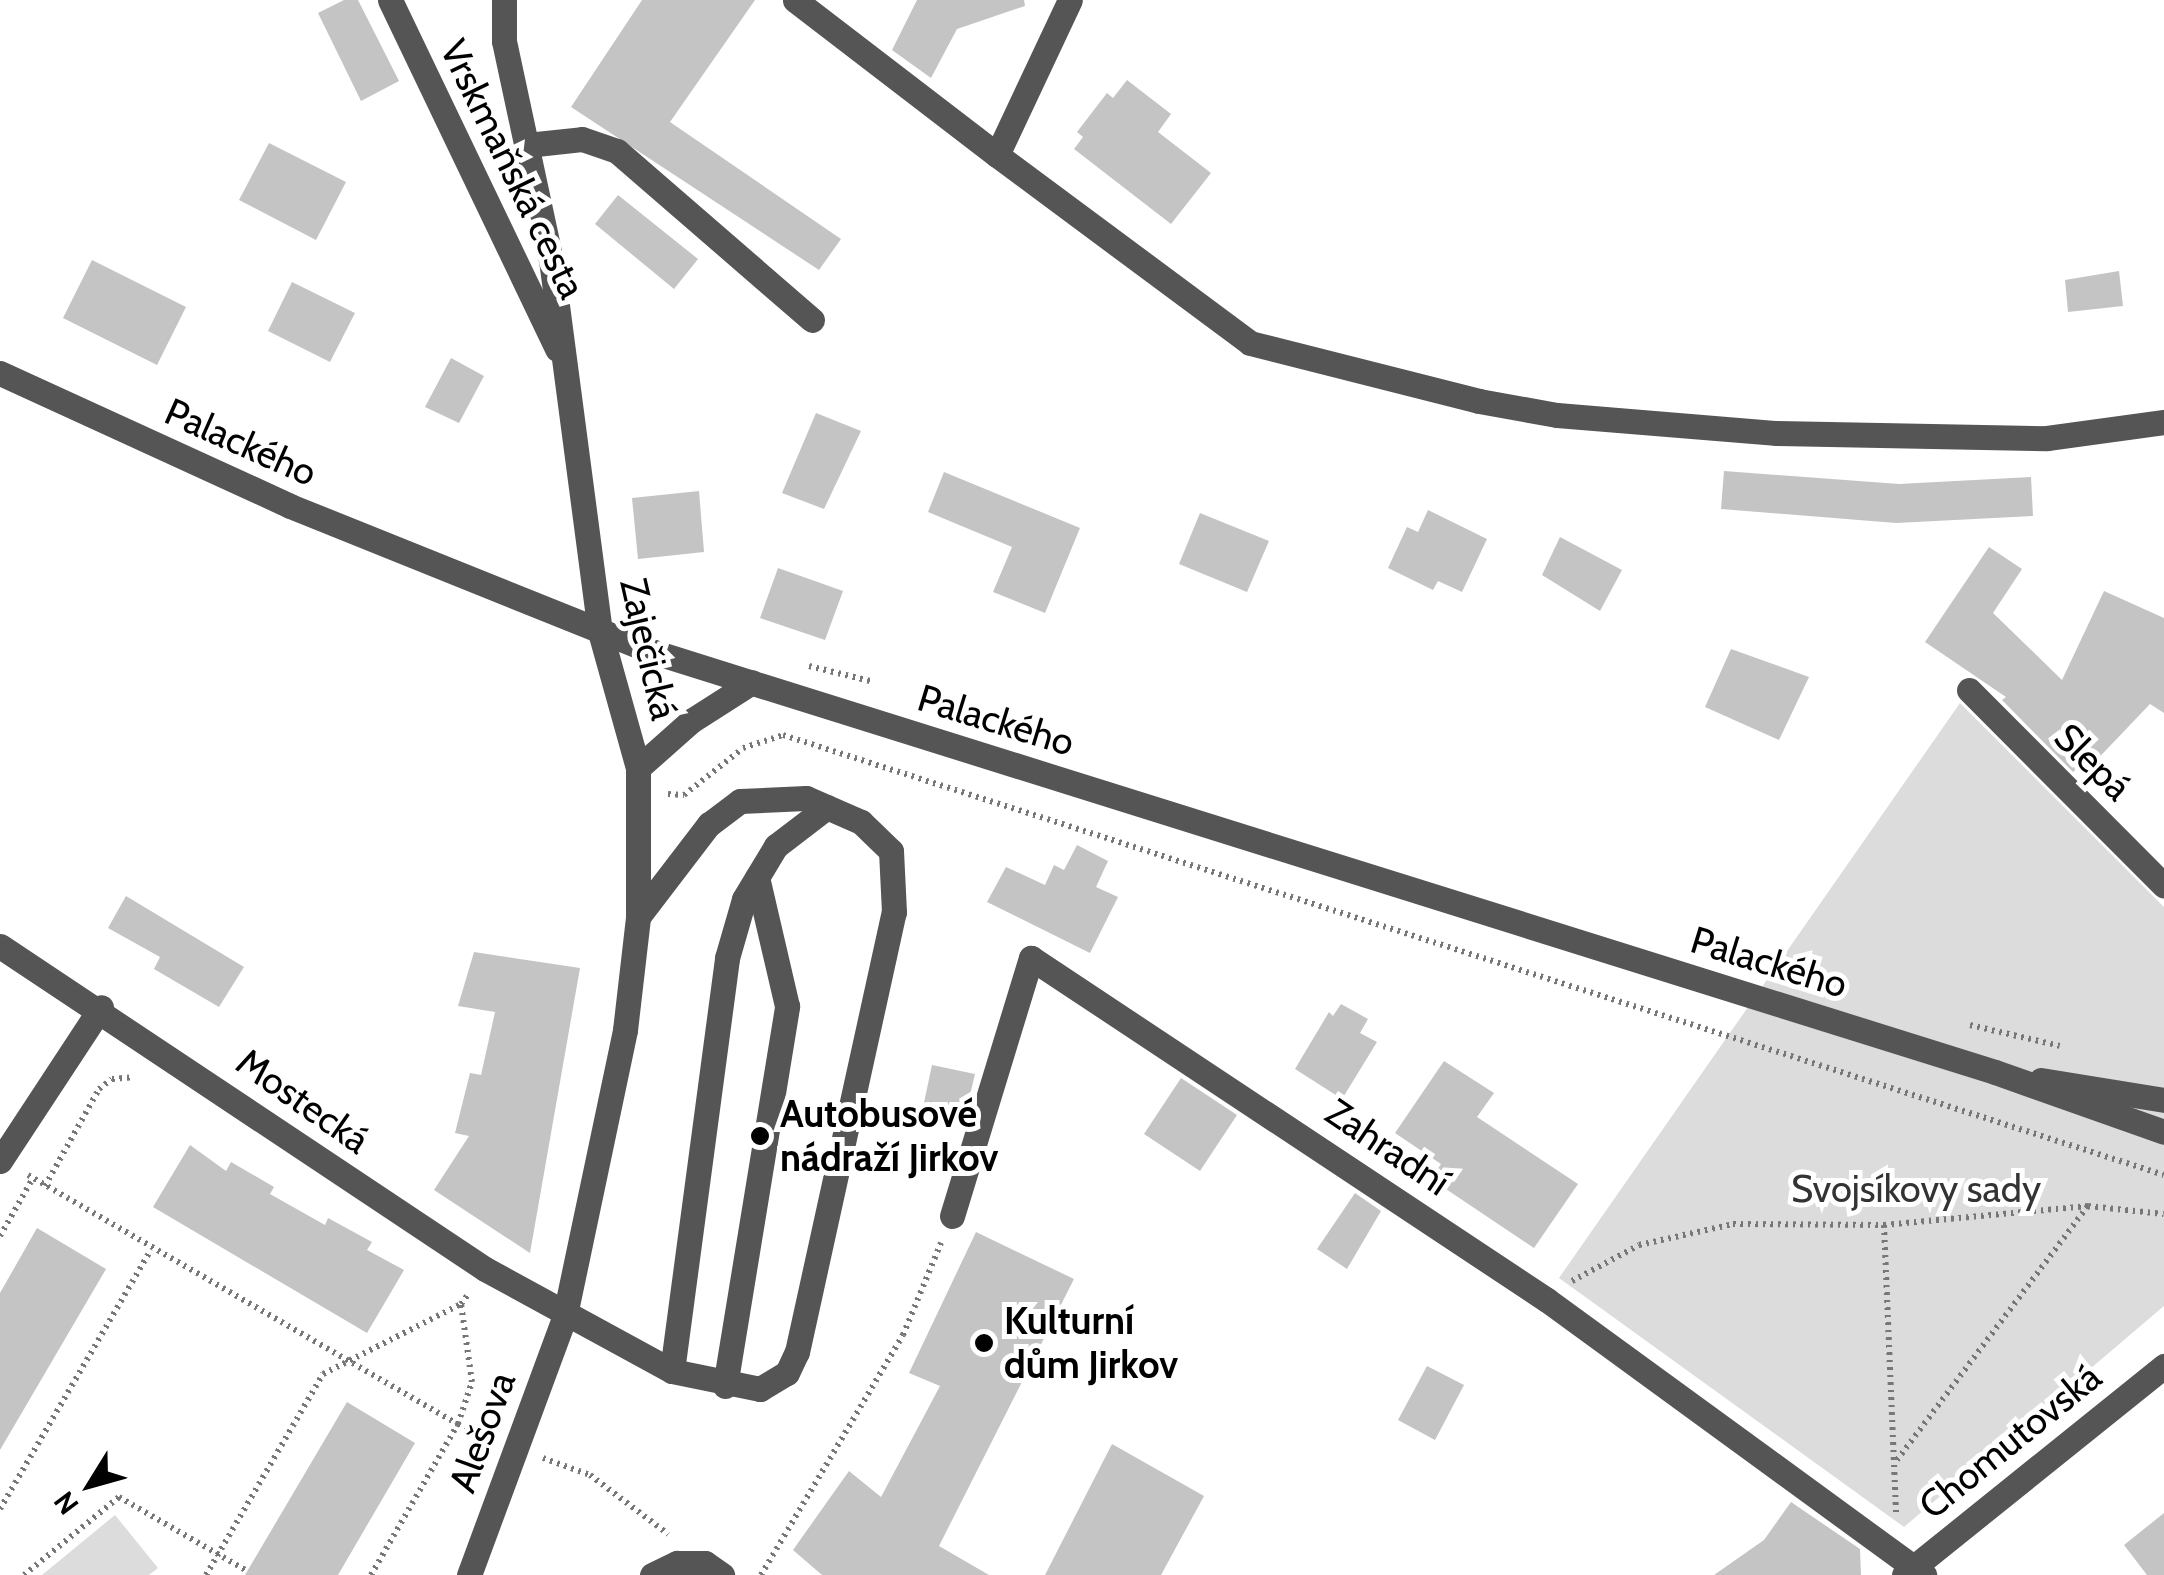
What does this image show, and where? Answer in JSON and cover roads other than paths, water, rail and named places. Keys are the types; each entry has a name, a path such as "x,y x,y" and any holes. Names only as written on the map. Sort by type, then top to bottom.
{"street":[{"name":"Zaječická","path":"504,0 504,41 528,145 568,371 600,632 638,780 638,917 625,1030 565,1315"},
{"path":"795,0 1250,343 1479,402 1557,416 1776,433 2046,438 2164,422"},
{"path":"998,155 1070,0"},
{"name":"Vrskmaňská cesta","path":"397,5 568,371"},
{"path":"528,145 582,139 617,152 812,320"},
{"name":"Palackého","path":"0,373 290,506 600,632 1996,1072 2164,1132"},
{"path":"638,780 691,721 752,682"},
{"name":"Slepá","path":"1969,690 2164,886"},
{"path":"638,917 709,824 740,801 776,795 827,807 861,822 891,851 894,912 797,1352 787,1373 760,1389 725,1386 787,1006 757,877"},
{"path":"672,1371 728,958 757,877 798,824 827,807"},
{"name":"Mostecká","path":"0,946 101,1008 485,1269 672,1371 725,1386"},
{"name":"Zahradní","path":"952,1216 1031,958 1547,1300 1914,1572"},
{"path":"1,1160 101,1008"},
{"name":"Palackého","path":"1996,1072 2164,1100"},
{"name":"Alešova","path":"470,1575 565,1315"},
{"name":"Chomutovská","path":"1914,1572 2164,1366"},
{"path":"652,1575 677,1563 713,1569"}],"place":[{"name":"Autobusové nádraží Jirkov","path":"760,1136"},
{"name":"Kulturní dům Jirkov","path":"984,1343"}],"park label":[{"name":"Svojsíkovy sady","path":"1916,1189"}]}
